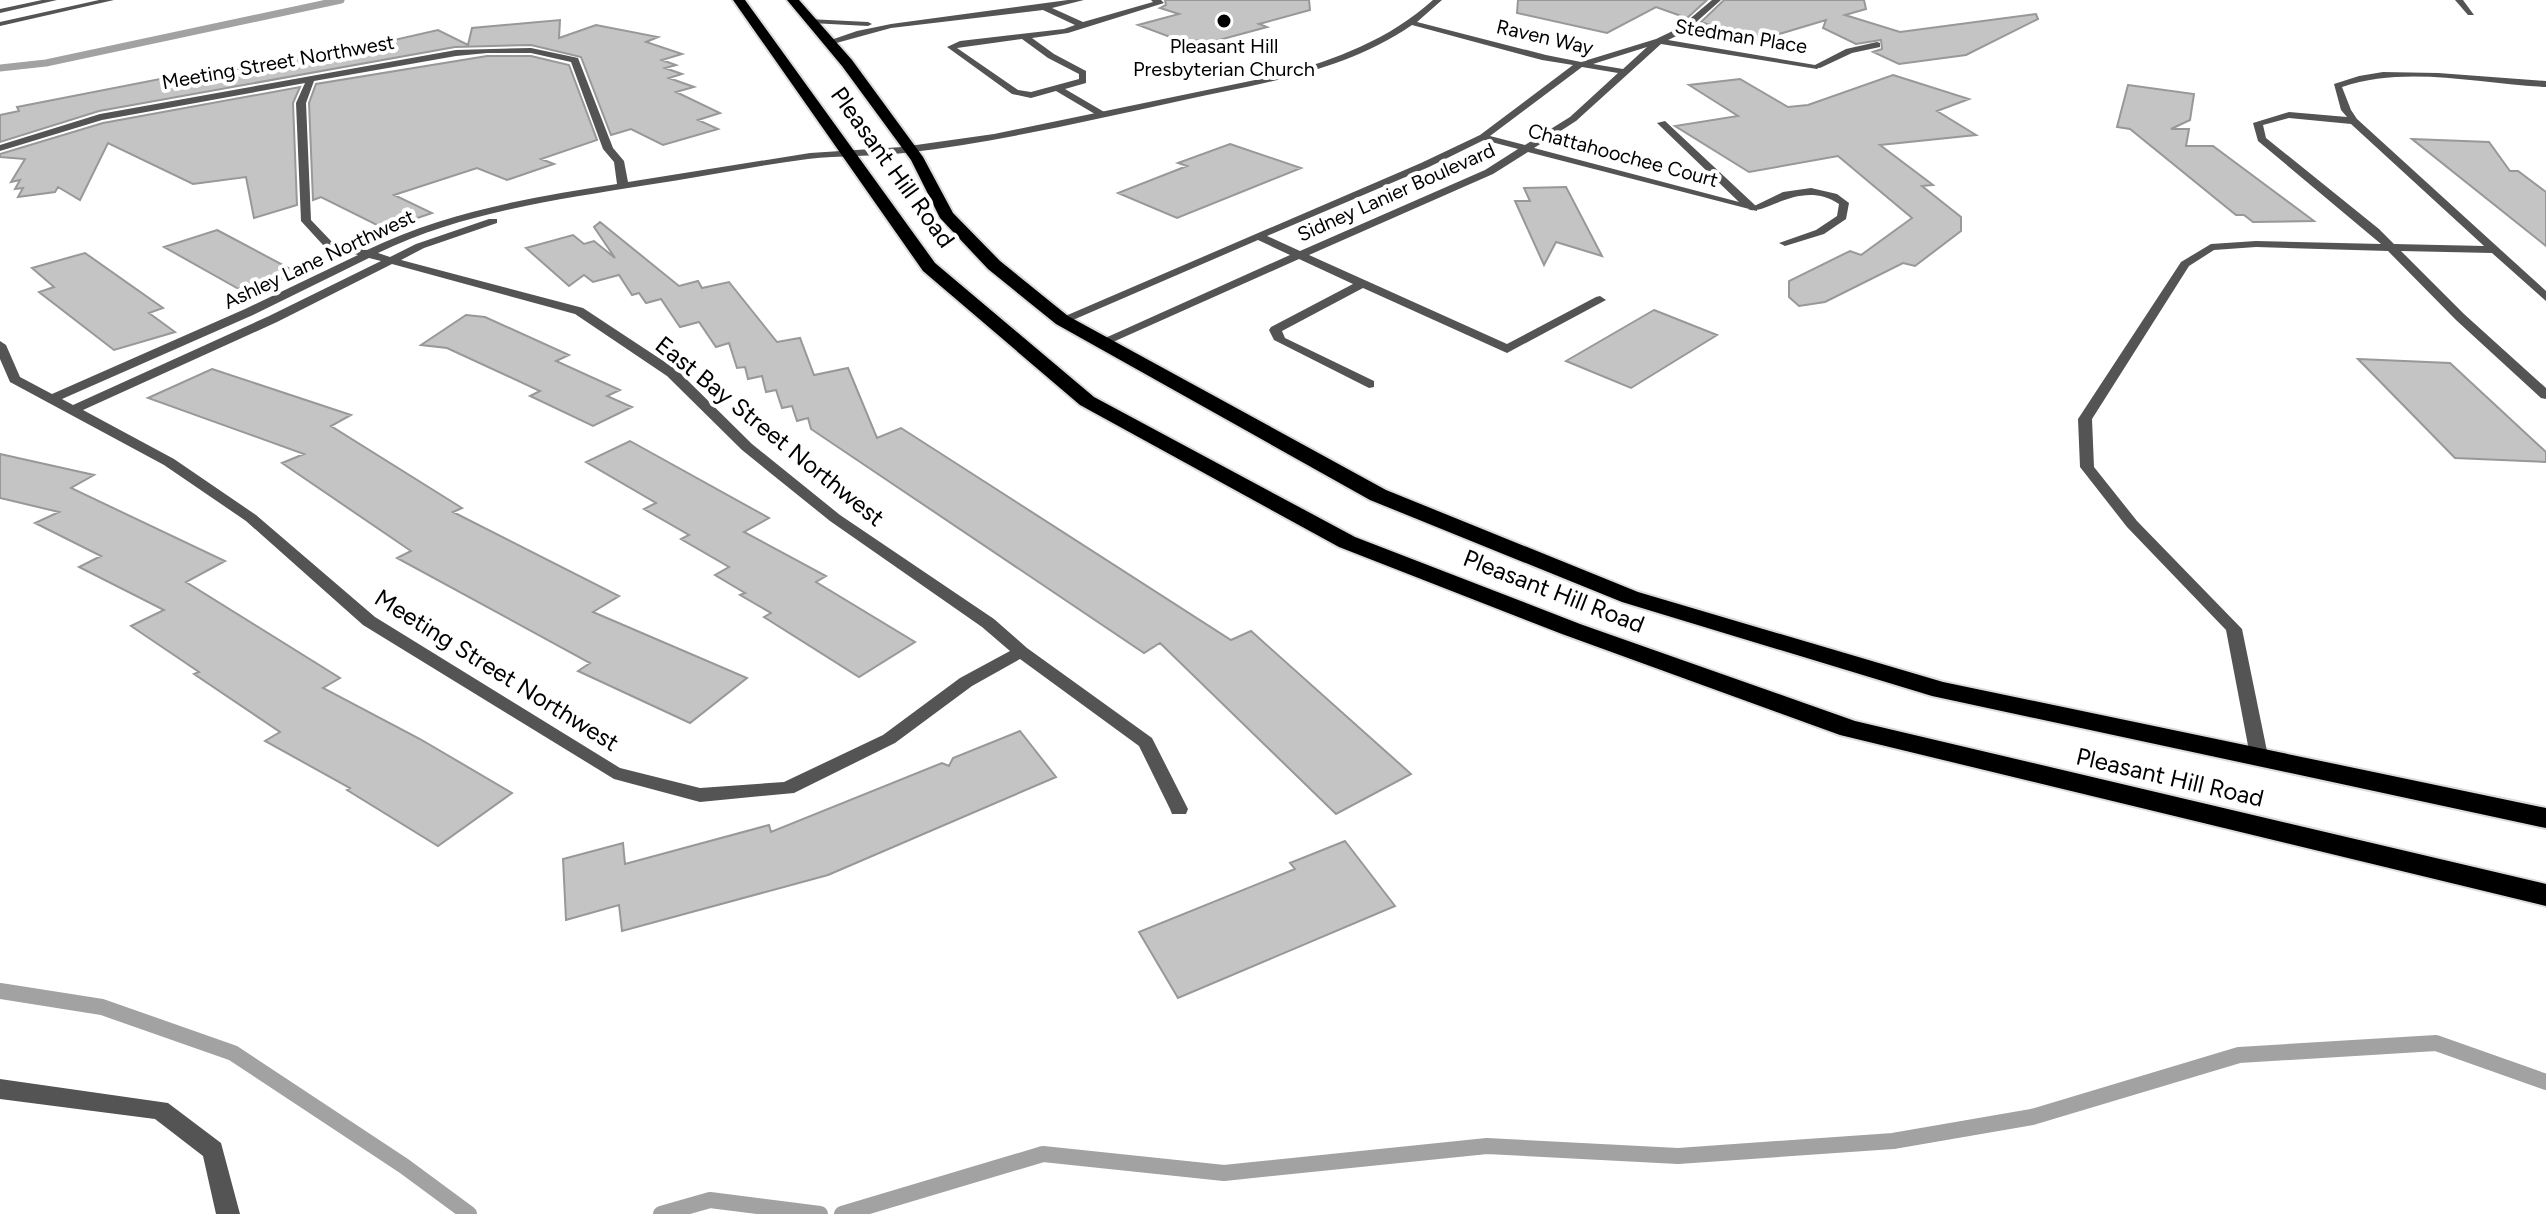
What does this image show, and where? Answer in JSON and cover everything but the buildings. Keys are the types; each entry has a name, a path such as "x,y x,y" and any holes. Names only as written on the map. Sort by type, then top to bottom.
{"highway":[{"name":"Pleasant Hill Road","path":"739,0 929,267 1087,401 1347,542 1571,629 1849,729 2546,895"},
{"name":"Pleasant Hill Road","path":"793,0 829,42 911,151 946,215 994,265 1062,320 1100,343 1378,495 1630,597 1941,690 2546,818"}],"street":[{"path":"0,11 53,0"},
{"path":"79,0 89,5"},
{"path":"0,24 110,0"},
{"path":"811,21 890,24 1044,7 1080,0"},
{"path":"1024,36 1083,73 1083,81 1031,95 1015,92 951,47 1082,25 1160,3 1155,0"},
{"name":"Ashley Lane Northwest","path":"54,398 169,349 366,255 453,220 548,198 810,156 911,151 1103,115 1336,60 1385,40 1438,0"},
{"name":"Sidney Lanier Boulevard","path":"1100,343 1435,198 1531,148 1573,119 1659,41 1682,30 1717,0"},
{"path":"2459,0 2471,13"},
{"path":"1044,7 1082,25"},
{"name":"Raven Way","path":"1409,22 1579,65 1626,72"},
{"path":"829,42 890,24"},
{"path":"1062,320 1425,165 1483,137 1579,65 1659,41"},
{"name":"Stedman Place","path":"1659,41 1817,66 1836,56 1877,45"},
{"name":"Meeting Street Northwest","path":"0,148 100,117 456,53 511,48 563,55 575,60 608,149 619,161 623,186"},
{"path":"2546,84 2401,74 2356,76 2337,86 2354,121 2546,297"},
{"name":"East Bay Street Northwest","path":"311,78 301,103 306,221 327,243 579,311 672,373 747,447 835,518 988,623 1021,652 1146,742 1179,809"},
{"path":"1058,88 1103,115"},
{"path":"2354,121 2289,115 2258,123 2261,139 2391,245 2460,317 2546,395"},
{"path":"1662,123 1753,209 1774,197 1814,190 1832,193 1844,203 1842,217 1820,232 1785,243"},
{"name":"Chattahoochee Court","path":"1483,137 1753,209"},
{"name":"Ashley Lane Northwest","path":"74,409 273,319 434,240 509,217 816,166 848,156"},
{"path":"1259,237 1507,349 1600,300"},
{"path":"2259,756 2234,629 2132,524 2087,467 2085,419 2185,264 2211,247 2256,244 2391,245 2493,250"},
{"path":"1362,284 1275,330 1280,340 1369,384"},
{"name":"Meeting Street Northwest","path":"0,345 15,379 169,462 251,518 369,621 614,773 700,795 787,788 889,739 966,682 1021,652"},
{"path":"0,1089 160,1110 213,1150 228,1214"}],"waterway":[{"path":"0,68 46,63 341,0"},
{"path":"0,991 102,1007 233,1053 404,1166 469,1214"},
{"path":"842,1214 1043,1154 1224,1173 1487,1146 1678,1156 1893,1141 2032,1117 2239,1055 2436,1043 2546,1082"},
{"path":"661,1214 710,1200 820,1214"}],"place":[{"name":"Pleasant Hill Presbyterian Church","path":"1224,21"}]}
